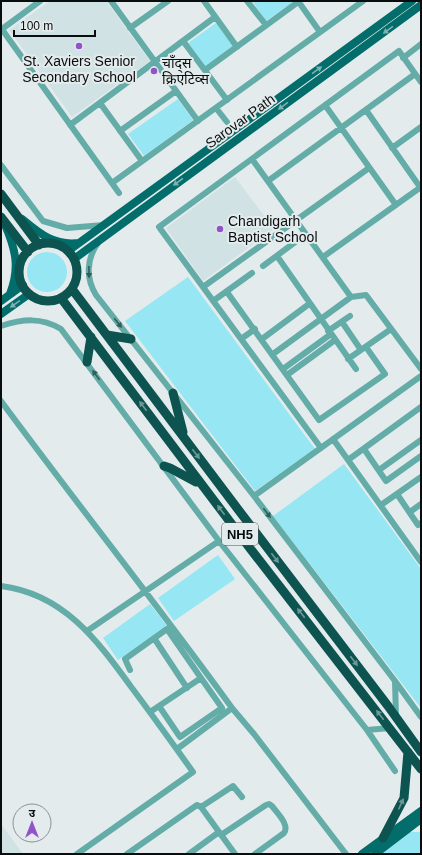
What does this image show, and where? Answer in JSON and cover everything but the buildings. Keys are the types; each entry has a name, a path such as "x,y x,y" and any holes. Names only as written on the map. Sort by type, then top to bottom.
{"highway":[{"path":"1,194 39,245"},
{"path":"2,218 28,252"},
{"path":"45,244 54,244 63,247 71,255 77,266 77,276 72,289 61,298 53,300 43,300 30,294 23,285 20,276 20,266 28,252 39,245 45,244"},
{"name":"NH5","path":"72,289 418,745 421,752"},
{"name":"NH5","path":"61,298 200,482 421,769"},
{"path":"107,335 131,339"},
{"path":"87,362 91,337"},
{"path":"173,393 186,441"},
{"path":"164,466 196,482 200,482"},
{"path":"383,838 404,798 408,752"}],"main road":[{"name":"Sarovar Path","path":"71,255 81,242 412,1"},
{"name":"Sarovar Path","path":"71,255 103,237 421,5"},
{"path":"14,212 36,231 48,238 71,244 81,242"},
{"path":"2,218 13,243 16,257 15,279 10,294"},
{"path":"1,301 23,285"},
{"path":"1,314 30,294"},
{"path":"362,854 421,811"},
{"path":"375,854 417,826 421,819"}],"street":[{"path":"111,1 198,121"},
{"path":"130,28 168,1"},
{"path":"204,1 237,46"},
{"path":"247,1 266,25"},
{"path":"205,70 298,1 320,32"},
{"path":"351,1 355,7"},
{"path":"112,183 363,1"},
{"path":"37,2 1,28 119,193"},
{"path":"70,125 216,17"},
{"path":"183,41 227,100"},
{"path":"404,58 421,44"},
{"path":"320,448 159,227 399,51 421,82"},
{"path":"268,181 416,74"},
{"path":"120,131 176,91"},
{"path":"100,103 142,161"},
{"path":"326,105 396,205"},
{"path":"216,108 227,122"},
{"path":"323,257 420,187 366,110"},
{"path":"392,148 421,128"},
{"path":"252,159 351,297"},
{"path":"1,165 43,221 67,228 106,224"},
{"path":"203,287 369,168"},
{"path":"263,266 306,234"},
{"path":"103,237 91,256 88,272 90,283 96,295 254,496 421,717"},
{"path":"277,256 309,304 356,369"},
{"path":"213,301 252,273"},
{"path":"227,292 319,420 385,374 342,322"},
{"path":"273,354 351,297 366,295 421,369"},
{"path":"262,340 309,304"},
{"path":"283,369 350,316"},
{"path":"1,326 25,320 37,320 50,323 61,330 87,362 219,541 367,730 395,771"},
{"path":"241,339 255,329"},
{"path":"348,359 391,330"},
{"path":"287,375 335,340"},
{"path":"254,496 421,376"},
{"path":"1,401 82,510 146,591 232,708 254,734 346,854"},
{"path":"348,460 421,407"},
{"path":"333,439 419,554 421,562"},
{"path":"379,470 421,440"},
{"path":"364,449 386,481 421,456"},
{"path":"381,505 421,477"},
{"path":"397,494 418,524 421,523"},
{"path":"410,512 421,504"},
{"path":"87,631 219,541"},
{"path":"1,586 31,593 48,600 76,620 107,654 193,772 77,854"},
{"path":"130,670 125,659 167,629 222,708 180,738 159,706"},
{"path":"154,638 187,688"},
{"path":"150,712 201,678"},
{"path":"395,681 396,717"},
{"path":"176,749 232,708"},
{"path":"367,730 390,728"},
{"path":"201,807 234,786 242,797"},
{"path":"127,854 197,805 201,807 235,854"},
{"path":"189,854 266,805 272,806 286,826 287,830 255,854"}],"shaded area":[{"name":"St. Xaviers Senior Secondary School","path":"50,1 106,1 150,61 72,117 9,30"},
{"path":"252,1 291,1 292,3 266,21"},
{"path":"216,23 233,46 205,66 188,43"},
{"path":"178,99 193,120 144,156 128,134"},
{"name":"Chandigarh Baptist School","path":"235,177 274,229 203,281 166,228"},
{"path":"47,252 61,258 67,272 61,286 47,292 33,286 27,272 33,258"},
{"path":"188,277 315,449 255,491 125,321"},
{"path":"344,464 421,569 421,708 273,516"},
{"path":"218,555 235,579 174,621 158,598"},
{"path":"150,604 167,626 118,660 103,638"},
{"path":"1,824 12,839 12,843 15,843 23,854 1,854"},
{"path":"410,832 421,832 421,854 379,854"}],"place":[{"name":"St. Xaviers Senior Secondary School","path":"79,46"},
{"name":"चाँद्स क्रिएटिव्स","path":"154,71"},
{"name":"Chandigarh Baptist School","path":"220,229"}]}
